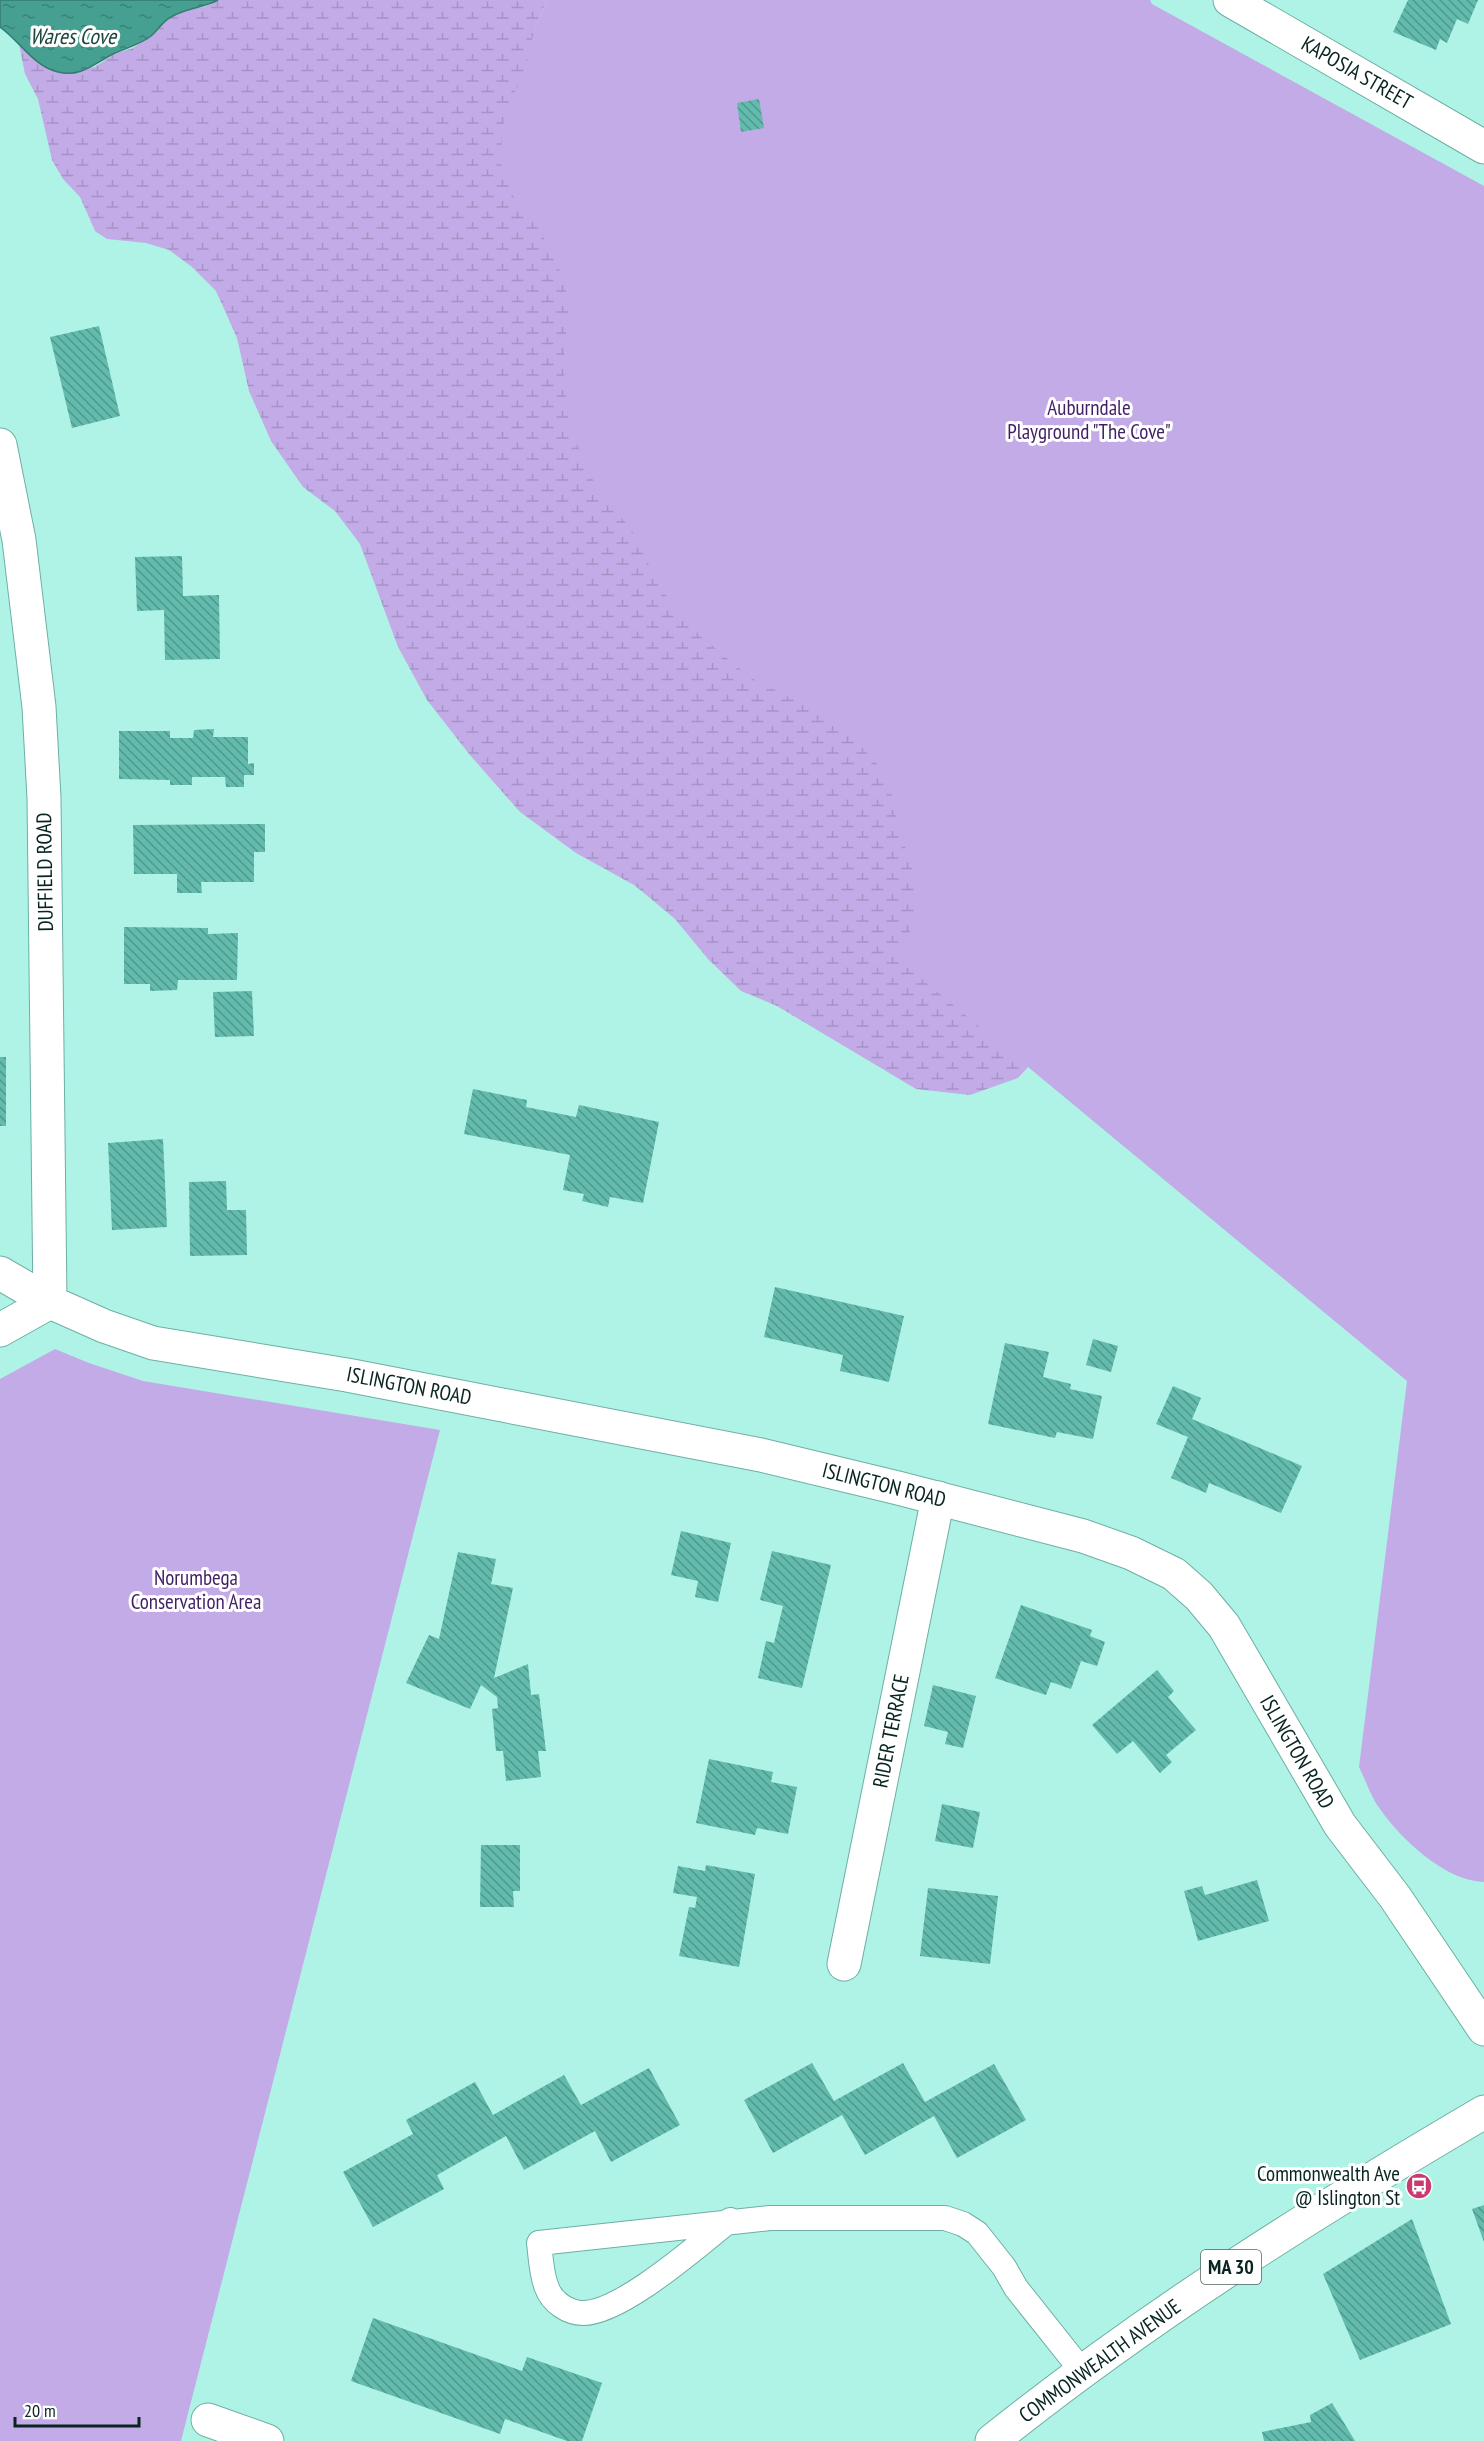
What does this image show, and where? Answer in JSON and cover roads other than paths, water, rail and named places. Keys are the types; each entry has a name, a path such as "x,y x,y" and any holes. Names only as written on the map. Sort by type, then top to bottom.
{"street":[{"name":"KAPOSIA STREET","path":"1230,0 1484,147"},
{"name":"DUFFIELD ROAD","path":"0,445 19,540 39,707 44,798 50,1302"},
{"name":"ISLINGTON ROAD","path":"0,1273 50,1302 104,1326 153,1343 472,1398 761,1455 1083,1536 1131,1553 1174,1574 1199,1596 1224,1626 1340,1825 1479,2009"},
{"path":"0,1330 50,1302"},
{"name":"RIDER TERRACE","path":"844,1964 938,1498"},
{"name":"COMMONWEALTH AVENUE","path":"992,2441 1136,2332 1246,2257 1484,2112"},
{"path":"208,2420 267,2441"}],"lane":[{"path":"730,2220 638,2289 600,2309 583,2313 568,2310 555,2301 547,2290 539,2243 730,2220 924,2216 945,2218 963,2224 977,2233 990,2247 1016,2288 1082,2372"}],"water":[{"name":"Wares Cove","path":"0,0 218,0 177,14 165,21 142,42 113,54 87,69 66,73 49,69 41,64 0,27"}],"place":[{"name":"Commonwealth Ave @ Islington St","path":"1419,2186"}],"park label":[{"name":"Auburndale Playground \"The Cove\"","path":"1089,420"},
{"name":"Norumbega Conservation Area","path":"196,1590"}]}
